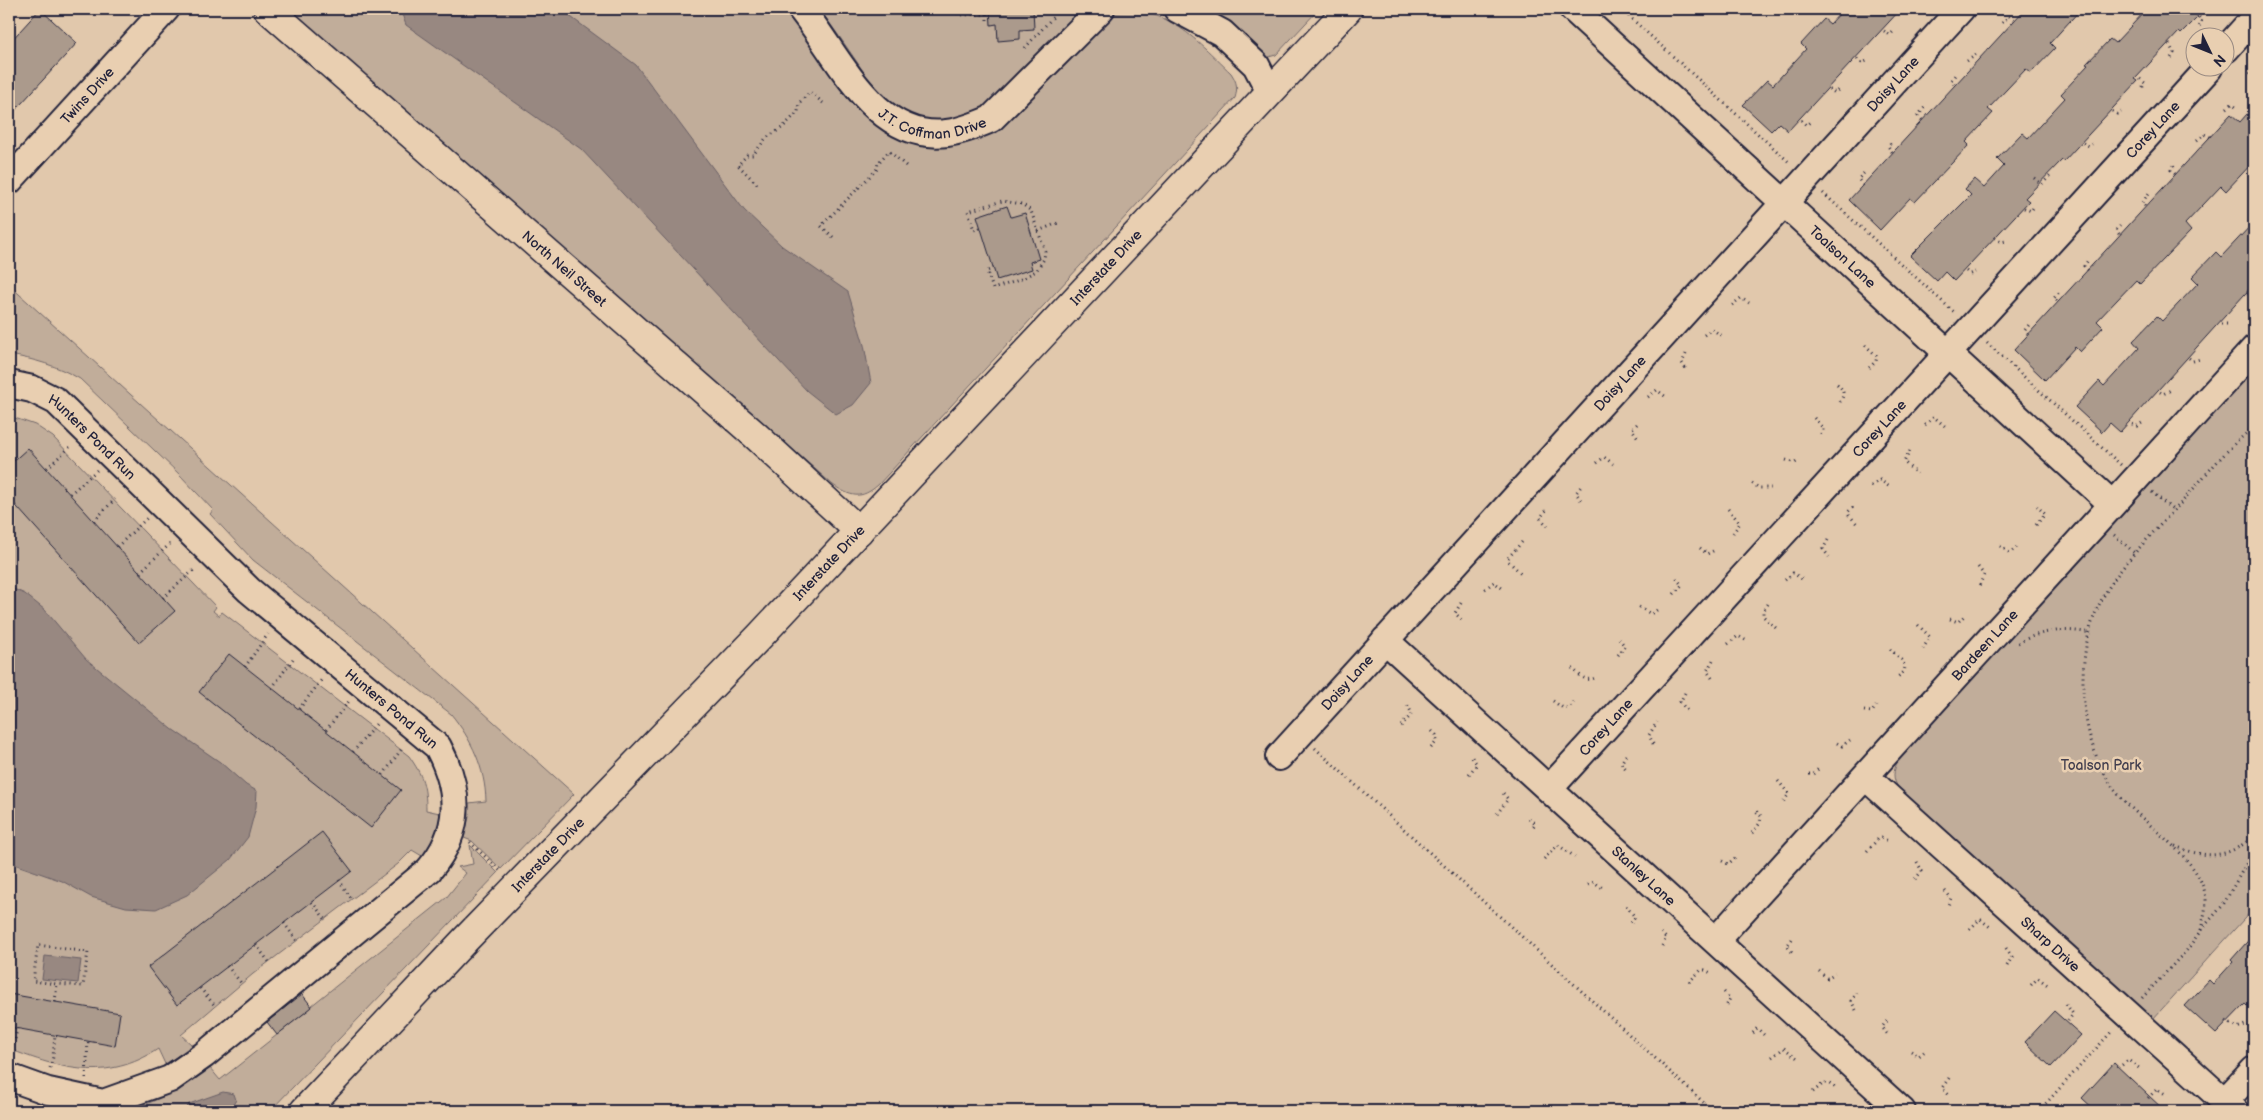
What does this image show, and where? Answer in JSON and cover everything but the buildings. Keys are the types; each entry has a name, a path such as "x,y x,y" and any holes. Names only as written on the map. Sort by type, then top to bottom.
{"main road":[{"name":"North Neil Street","path":"268,9 755,435 859,531"},
{"name":"Interstate Drive","path":"304,1111 465,940 760,636 1348,9"}],"street":[{"name":"Twins Drive","path":"9,181 166,9"},
{"name":"J.T. Coffman Drive","path":"801,9 871,104 902,127 916,132 946,133 971,127 991,119 1101,9"},
{"name":"Toalson Lane","path":"1573,9 2112,504"},
{"name":"Doisy Lane","path":"1279,757 1961,9"},
{"path":"1186,14 1211,45 1237,71 1270,92"},
{"path":"2236,39 2254,18"},
{"name":"Corey Lane","path":"1549,789 2200,78"},
{"name":"Bardeen Lane","path":"1716,940 2254,350"},
{"name":"Hunters Pond Run","path":"9,384 32,389 56,401 210,553 280,617 438,747 448,766 454,785 455,808 450,836 442,854 421,876 204,1055 170,1079 98,1104"},
{"name":"Stanley Lane","path":"1385,640 1902,1111"},
{"name":"Sharp Drive","path":"1866,776 2229,1107"},
{"path":"10,1065 48,1091 98,1104"},
{"path":"2229,1107 2254,1070"}],"path":[{"path":"955,9 959,14 987,14"},
{"path":"987,9 987,20"},
{"path":"1025,48 1053,18 1053,9"},
{"path":"1621,9 1797,170"},
{"path":"2002,23 2009,16 2015,20"},
{"path":"2199,17 2202,20 2199,28"},
{"path":"1884,31 1890,35 1894,30"},
{"path":"2169,44 2174,53 2171,58"},
{"path":"1967,61 1976,55"},
{"path":"1857,59 1862,64 1867,61"},
{"path":"2250,74 2254,70"},
{"path":"1954,84 1951,80 1955,75"},
{"path":"2140,79 2145,83 2141,90"},
{"path":"1828,89 1835,93 1838,90"},
{"path":"757,184 738,165 747,156 753,155 766,138 782,128 798,112 799,103 810,92 823,103"},
{"path":"2227,108 2232,104 2237,108"},
{"path":"1922,120 1918,116 1925,107"},
{"path":"2112,111 2117,114 2121,112"},
{"path":"1801,120 1806,125 1810,122"},
{"path":"2197,140 2204,134 2210,137"},
{"path":"1892,152 1888,146 1893,140"},
{"path":"2083,143 2089,146 2092,144"},
{"path":"833,237 821,226 877,168 878,163 889,151 906,166"},
{"path":"2175,174 2171,170 2176,163"},
{"path":"1863,185 1858,180 1865,172"},
{"path":"2034,178 2042,184 2052,174"},
{"path":"1819,190 1956,314"},
{"path":"2145,206 2142,202 2149,193"},
{"path":"980,228 974,230 968,211 1009,200 1022,204 1031,211 1045,251 1044,259 1036,271 1019,280 993,289 987,271 993,269"},
{"path":"2024,208 2030,211 2033,208"},
{"path":"1038,231 1058,223"},
{"path":"2118,234 2116,230 2120,226"},
{"path":"1995,238 2001,242 2006,241"},
{"path":"2088,270 2084,266 2089,259"},
{"path":"1966,271 1970,274 1975,272"},
{"path":"2057,301 2054,298 2060,291"},
{"path":"2247,293 2254,294"},
{"path":"1732,305 1741,298 1749,303"},
{"path":"2028,334 2025,330 2031,322"},
{"path":"2221,324 2226,326 2227,324"},
{"path":"1704,335 1712,328 1722,336"},
{"path":"1985,341 2127,470"},
{"path":"1865,345 1877,356 1876,361 1869,368"},
{"path":"1686,354 1682,364 1687,371"},
{"path":"2189,358 2193,361 2200,359"},
{"path":"1837,384 1844,395 1840,402"},
{"path":"1648,397 1657,390 1666,397"},
{"path":"2160,392 2163,394 2171,390"},
{"path":"1925,425 1934,417 1946,427"},
{"path":"1814,418 1823,428 1823,432 1818,437"},
{"path":"2132,424 2138,426 2142,423"},
{"path":"1637,424 1632,429 1639,439"},
{"path":"2201,930 2206,900 2196,872 2174,846 2140,818 2111,785 2095,750 2086,715 2083,672 2085,655 2098,607 2114,580 2226,454 2254,427"},
{"path":"47,468 86,431"},
{"path":"1910,451 1904,462 1917,474"},
{"path":"70,494 113,457"},
{"path":"1596,463 1604,457 1613,464"},
{"path":"1786,460 1795,464 1799,460"},
{"path":"1871,486 1880,480 1891,488"},
{"path":"1752,483 1759,488 1771,488"},
{"path":"1581,500 1576,493 1582,485"},
{"path":"2147,488 2174,511"},
{"path":"94,521 115,499"},
{"path":"116,547 161,505"},
{"path":"1853,506 1848,512 1858,525"},
{"path":"2036,524 2045,514 2037,506"},
{"path":"1548,508 1540,518 1548,526"},
{"path":"1728,509 1740,523 1733,533"},
{"path":"140,572 186,529"},
{"path":"2108,529 2136,554"},
{"path":"1828,540 1822,549 1829,557"},
{"path":"1522,542 1508,558 1508,561 1523,575"},
{"path":"2000,546 2010,553 2017,547"},
{"path":"1700,548 1707,554 1715,550"},
{"path":"163,598 210,553"},
{"path":"1978,567 1984,574 1979,586"},
{"path":"1785,580 1793,573 1802,579"},
{"path":"1674,594 1682,585 1676,578"},
{"path":"1485,589 1494,582 1502,588"},
{"path":"1461,603 1455,613 1462,620"},
{"path":"1768,604 1762,613 1763,616 1777,629"},
{"path":"1639,607 1651,614 1657,610"},
{"path":"1950,619 1958,622 1965,615"},
{"path":"245,667 280,617"},
{"path":"1918,625 1930,637 1921,652"},
{"path":"2018,643 2033,635 2053,630 2072,629 2091,633"},
{"path":"1728,644 1738,636 1746,641"},
{"path":"272,688 307,639"},
{"path":"1618,639 1625,646 1618,655"},
{"path":"1890,649 1902,660 1905,667 1904,672 1896,678"},
{"path":"1712,678 1707,671 1713,660"},
{"path":"299,709 335,661"},
{"path":"1572,668 1586,680 1590,681 1597,677"},
{"path":"326,730 362,683"},
{"path":"1685,693 1680,702 1689,713"},
{"path":"1553,701 1563,708 1568,708 1574,702"},
{"path":"1401,726 1412,714 1411,708 1407,704"},
{"path":"1864,711 1872,712 1876,706"},
{"path":"353,752 390,707"},
{"path":"1653,744 1649,735 1657,722"},
{"path":"383,775 417,729"},
{"path":"1431,748 1437,741 1432,731"},
{"path":"1837,742 1842,746 1850,740"},
{"path":"1321,741 1315,748 1713,1111"},
{"path":"1626,754 1622,763 1627,770"},
{"path":"1469,774 1477,764 1470,755"},
{"path":"1809,774 1814,774 1819,768"},
{"path":"1778,781 1789,794 1784,802"},
{"path":"1497,814 1508,799 1503,793"},
{"path":"1752,833 1761,819 1756,811"},
{"path":"1529,818 1535,824 1531,829"},
{"path":"2174,846 2205,856 2234,851 2254,836"},
{"path":"1867,851 1879,838 1888,841"},
{"path":"462,840 471,843 501,872"},
{"path":"1544,859 1558,845 1574,857"},
{"path":"2137,1004 2187,950 2201,930 2223,905 2254,850"},
{"path":"1722,861 1728,864 1736,857"},
{"path":"1915,879 1922,871 1916,860"},
{"path":"339,880 352,898"},
{"path":"1588,885 1594,882 1604,889"},
{"path":"1945,891 1951,898 1947,908"},
{"path":"312,902 325,919"},
{"path":"1626,906 1635,917 1631,923"},
{"path":"1970,929 1980,920 1990,927"},
{"path":"284,923 297,941"},
{"path":"1661,933 1666,938 1661,948"},
{"path":"1792,939 1787,946 1792,952"},
{"path":"38,945 88,952 83,986 57,984 34,981 38,945"},
{"path":"256,945 270,962"},
{"path":"2006,948 2012,957 2007,966"},
{"path":"227,966 242,984"},
{"path":"1689,982 1700,970 1711,973"},
{"path":"1819,971 1827,978 1835,973"},
{"path":"2031,985 2038,978 2049,986"},
{"path":"55,1002 57,984"},
{"path":"200,988 216,1007"},
{"path":"1724,992 1730,998 1726,1008"},
{"path":"1856,1010 1850,1001 1857,993"},
{"path":"2066,1004 2073,1014 2068,1021"},
{"path":"1887,1021 1882,1028 1889,1036"},
{"path":"2226,1021 2237,1028 2245,1025"},
{"path":"2039,1111 2118,1025"},
{"path":"1753,1033 1757,1028 1765,1036"},
{"path":"10,1065 17,1029"},
{"path":"50,1068 55,1035"},
{"path":"88,1041 86,1074 98,1104"},
{"path":"1772,1057 1784,1048 1800,1060"},
{"path":"1911,1051 1919,1056 1925,1051"},
{"path":"2122,1065 2128,1060 2140,1068"},
{"path":"1949,1078 1942,1088 1949,1095"},
{"path":"1813,1092 1824,1083 1828,1083 1836,1088"},
{"path":"2148,1098 2157,1089 2167,1095"},
{"path":"1854,1106 1858,1111"}],"green space":[{"path":"288,9 788,9 810,34 870,118 886,130 902,137 940,144 1106,15 1126,12 1144,13 1176,25 1204,47 1231,73 1236,82 1236,91 1235,98 878,485 866,493 856,495 845,492 833,485"},
{"path":"819,9 1081,9 994,102 982,109 957,118 931,121 905,115 883,99"},
{"path":"1198,9 1319,9 1276,55 1261,59"},
{"path":"9,285 574,794 501,869 472,841 464,838 469,817 469,803 486,801 485,789 476,755 465,734 451,714 253,560 210,514 213,510 180,475 80,379 46,364 9,355"},
{"name":"Toalson Park","path":"2254,369 2254,908 2152,1020 1899,789 1895,782 1894,772 1898,760"},
{"path":"9,416 35,425 53,437 216,607 213,611 219,616 222,612 409,756 418,769 423,781 426,810 444,814 427,859 412,850 398,864 253,974 181,1035 192,1047 165,1064 158,1049 139,1060 121,1066 84,1069 47,1062 9,1049"},
{"path":"470,845 498,873 270,1111 131,1111 178,1090 210,1068 220,1080 446,898 466,873 458,867 473,864"}],"shaded area":[{"path":"400,9 560,9 636,65 744,210 782,246 848,292 864,345 871,383 853,405 836,414 807,391 581,149 406,25"},
{"path":"9,587 25,594 45,610 86,659 172,729 220,762 246,785 257,791 256,807 248,837 230,860 187,895 156,909 126,907 91,897 62,881 14,864 9,864"},
{"path":"45,956 81,960 78,983 42,979"},
{"path":"223,1092 234,1094 236,1100 229,1111 185,1111 189,1104"}]}
